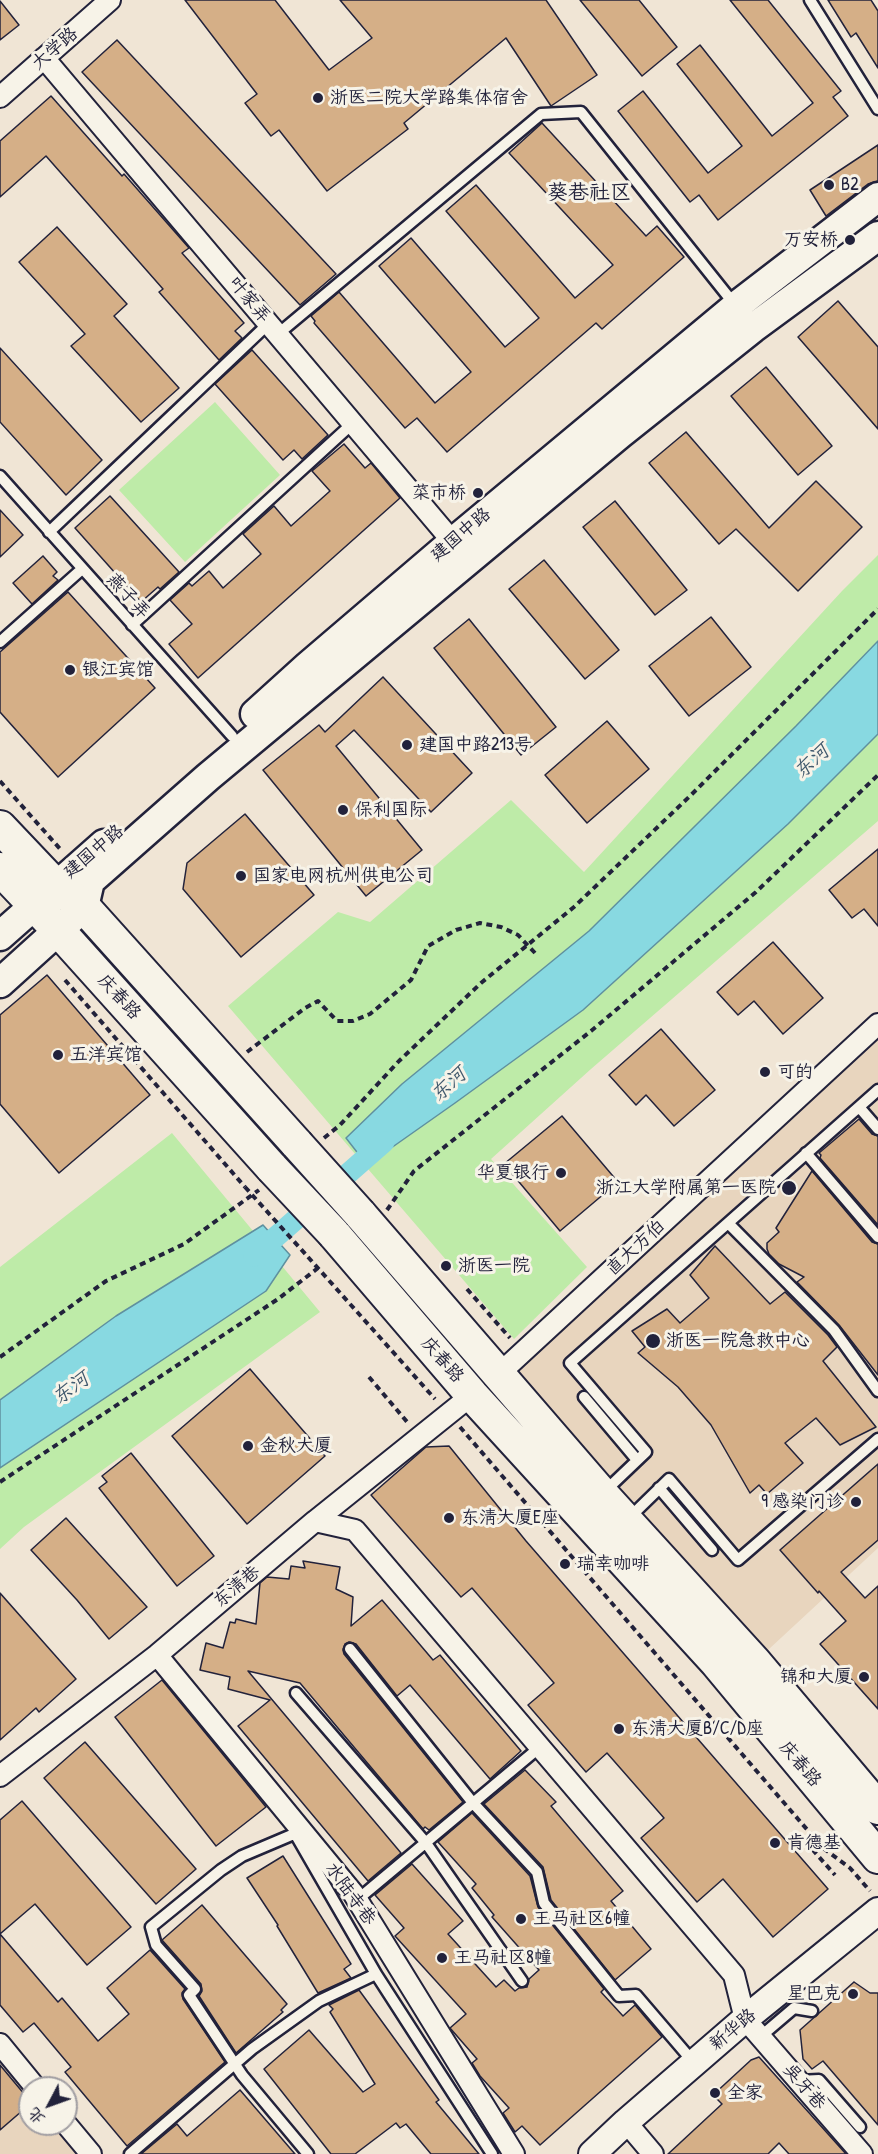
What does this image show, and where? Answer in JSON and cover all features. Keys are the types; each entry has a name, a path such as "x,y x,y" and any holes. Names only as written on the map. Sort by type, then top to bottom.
{"main road":[{"name":"建国中路","path":"0,936 55,885 232,736 308,666 453,542 736,306 878,197"},
{"name":"建国中路","path":"84,907 90,881 208,777 620,434 753,328 878,236"},
{"name":"庆春路","path":"0,827 55,885 84,907 310,1142 373,1212 499,1374 602,1494 755,1662 878,1808"},
{"name":"庆春路","path":"0,869 55,885"},
{"name":"庆春路","path":"55,885 48,939 267,1178 334,1234 461,1405 716,1662 878,1857"},
{"path":"0,983 84,907"}],"street":[{"name":"大学路","path":"0,97 110,0"},
{"name":"叶家弄","path":"44,58 453,542"},
{"name":"直大方伯","path":"499,1374 878,1024"},
{"name":"东清巷","path":"0,1776 157,1655 315,1521 461,1405"},
{"path":"315,1521 355,1530 734,1975 753,2028"},
{"name":"水陆寺巷","path":"157,1655 298,1832 357,1900 514,2154"},
{"name":"新华路","path":"592,2154 626,2122 696,2065 753,2028 874,1902"},
{"name":"吴牙巷","path":"753,2028 862,2154"},
{"path":"0,2044 26,2076"},
{"path":"626,2122 653,2154"},
{"path":"76,2136 91,2154"}],"lane":[{"path":"810,0 878,109"},
{"path":"49,532 273,329 541,114 581,112 736,306"},
{"path":"132,625 353,423"},
{"name":"燕子弄","path":"0,476 232,736"},
{"path":"0,642 82,569"},
{"path":"602,1494 646,1452 570,1363 878,1090"},
{"path":"859,1107 878,1128"},
{"path":"806,1153 878,1237"},
{"path":"728,1223 834,1330 878,1391"},
{"path":"584,1397 637,1460"},
{"path":"627,1520 669,1479 738,1560 878,1439"},
{"path":"659,1488 712,1550"},
{"path":"350,1650 473,1803 537,1872 544,1903 619,1996 636,1995 696,2065"},
{"path":"296,1693 426,1843 522,1981"},
{"path":"357,1900 540,1747"},
{"path":"308,2154 235,2064 189,1995 195,1989 156,1945 151,1927 221,1870 242,1856 298,1832 376,1974 492,2154"},
{"path":"130,2154 252,2049 319,2001 376,1974"},
{"path":"753,2028 794,2008 812,2011"},
{"path":"799,2081 819,2080 860,2127"}],"path":[{"path":"310,1142 340,1125 399,1062 473,991 582,899 689,797 878,609"},
{"path":"373,1212 414,1171 591,1031 756,892 878,775"},
{"path":"0,781 55,885"},
{"path":"247,1053 305,1008 318,1001 337,1022 353,1021 370,1014 411,980 428,946 456,930 480,923 501,927 518,935 535,953"},
{"path":"48,939 245,1187 318,1268 461,1405 819,1842 850,1868 874,1902"},
{"path":"0,1357 106,1281 184,1244 267,1178"},
{"path":"0,1482 279,1299 318,1268"},
{"path":"467,1289 523,1352"},
{"path":"369,1377 421,1437"},
{"path":"819,1842 812,1849 835,1875"}],"shaded area":[{"name":"浙江大学附属第一医院","path":"878,1024 878,1548 755,1662 499,1374"},
{"path":"0,2044 22,2076 18,2076 18,2136 76,2136 91,2154 0,2154"}],"green space":[{"path":"215,402 280,475 185,562 119,490"},
{"path":"878,555 878,821 591,1069 491,1159 587,1267 514,1339 228,1006 338,912 370,922 511,800 584,872 842,591"},
{"path":"172,1133 320,1312 24,1527 0,1549 0,1267"}],"water":[{"path":"878,641 878,734 788,824 583,1010 367,1165 346,1138 402,1084 589,931 796,726"},
{"path":"263,1225 290,1255 266,1291 0,1468 0,1400 116,1316"}],"building":[{"path":"185,0 275,0 329,70 372,38 340,0 546,0 597,75 551,106 506,38 404,123 408,129 327,191 279,130 271,136 245,103 257,94"},
{"path":"580,0 639,0 677,47 642,76"},
{"path":"730,0 768,0 841,91 833,97 848,116 718,220 699,195 690,202 618,111 643,91 708,173 742,146 677,64 700,45 772,136 813,103"},
{"path":"828,0 871,0 878,11 878,68 856,33 851,37"},
{"path":"0,1 19,25 0,40"},
{"path":"117,40 336,274 300,305 82,72"},
{"path":"51,96 189,248 182,253 244,323 235,331 242,338 219,360 159,292 163,289 46,156 0,197 0,141"},
{"path":"542,123 646,236 657,226 684,257 602,329 596,323 447,452 417,418 405,428 314,323 311,316 339,292 435,403 471,372 379,266 411,238 505,347 539,318 446,211 476,185 575,298 613,265 509,153"},
{"path":"878,145 878,181 868,184 826,216 810,190"},
{"path":"57,227 127,304 114,316 179,388 141,422 71,346 85,334 19,262"},
{"path":"838,301 878,347 878,429 798,337"},
{"path":"0,348 102,460 66,495 0,422"},
{"path":"252,350 328,435 302,459 294,450 283,460 215,384"},
{"path":"766,367 832,446 798,475 731,396"},
{"path":"686,432 769,528 816,481 862,527 798,591 736,529 719,544 649,463"},
{"path":"344,444 365,468 371,463 400,498 198,678 169,644 192,624 170,600 189,583 192,586 209,571 223,588 261,554 243,534 274,506 291,526 330,491 312,471"},
{"path":"110,496 179,572 141,602 75,528"},
{"path":"615,501 687,590 655,615 583,527"},
{"path":"0,510 23,535 0,557"},
{"path":"43,556 57,572 53,576 58,580 32,604 13,583"},
{"path":"544,560 619,650 585,679 509,589"},
{"name":"银江宾馆","path":"68,592 155,688 58,777 0,712 0,652"},
{"path":"711,617 751,667 689,716 649,666"},
{"path":"469,619 556,727 521,755 434,648"},
{"path":"383,677 472,773 431,812 354,730 336,746 422,850 366,896 263,770 319,725 325,732"},
{"path":"607,721 649,769 587,823 545,775"},
{"name":"国家电网杭州供电公司","path":"245,814 314,895 241,957 183,889 187,863"},
{"path":"878,849 878,926 864,909 852,918 829,890"},
{"path":"773,942 823,998 783,1034 754,1001 738,1015 717,992"},
{"name":"五洋宾馆","path":"47,975 150,1095 59,1173 0,1104 0,1015"},
{"path":"661,1029 715,1090 674,1126 646,1095 636,1105 609,1075"},
{"name":"华夏银行","path":"562,1116 618,1182 560,1231 504,1164"},
{"path":"859,1119 872,1134 878,1136 878,1225 820,1158 819,1153"},
{"path":"812,1171 872,1242 878,1244 878,1375 839,1325 797,1282 804,1277 779,1264 767,1249 767,1243 779,1232 776,1228"},
{"path":"715,1246 770,1304 785,1292 828,1335 837,1347 823,1361 876,1427 840,1445 816,1418 785,1443 803,1463 767,1494 759,1485 750,1493 711,1425 678,1387 638,1353 645,1347 632,1331 667,1309 680,1323 709,1298 690,1275"},
{"name":"金秋大厦","path":"250,1369 325,1456 247,1524 172,1436"},
{"name":"东清大厦B/C/D座","path":"449,1446 526,1541 828,1889 773,1937 723,1879 697,1902 641,1838 664,1818 607,1753 586,1772 528,1705 554,1683 472,1588 461,1597 371,1495 426,1447"},
{"path":"131,1453 214,1556 177,1586 99,1488 107,1482 102,1476"},
{"path":"878,1464 878,1540 841,1572 865,1598 878,1586 878,1709 820,1644 846,1621 780,1550"},
{"path":"66,1518 147,1607 109,1639 31,1550"},
{"path":"303,1561 340,1567 336,1589 353,1597 351,1626 382,1600 433,1660 440,1655 521,1751 490,1779 410,1685 397,1696 356,1644 349,1642 345,1644 344,1654 463,1802 429,1830 425,1827 423,1829 300,1683 248,1671 401,1853 368,1881 238,1726 270,1700 228,1689 230,1677 200,1670 206,1643 223,1648 230,1622 235,1623 236,1619 256,1624 260,1583 267,1577 289,1579 291,1566 305,1568"},
{"path":"0,1593 76,1679 39,1712 36,1708 0,1740"},
{"path":"162,1680 266,1807 216,1846 115,1717"},
{"path":"85,1742 196,1869 156,1904 44,1778"},
{"path":"525,1770 556,1802 551,1806 623,1891 611,1901 651,1949 615,1980 551,1900 543,1867 484,1804"},
{"path":"22,1801 131,1927 87,1965 35,1904 0,1934 0,1820"},
{"path":"472,1813 530,1876 538,1907 604,1989 601,1992 623,2016 635,2005 662,2037 540,2145 522,2126 515,2132 503,2113 509,2108 480,2076 472,2063 477,2059 450,2028 466,2014 395,1936 404,1928 375,1895 412,1864 463,1921 448,1934 496,1987 504,1980 515,1991 527,1987 529,1979 539,1970 492,1917 494,1915 472,1888 476,1884 438,1842"},
{"path":"283,1856 351,1964 344,1969 351,1978 318,1993 247,1878"},
{"path":"202,1905 287,2004 281,2010 283,2012 236,2053 199,1996 202,1991 201,1984 162,1940"},
{"path":"0,1934 58,2002 62,1998 98,2041 129,2014 107,1988 150,1950 185,1989 182,1993 183,1999 225,2062 127,2146 78,2088 78,2076 68,2076 65,2072 71,2067 34,2023 23,2032 0,2005"},
{"path":"854,1982 870,1993 878,1993 878,2125 823,2061 812,2069 803,2059 800,2030"},
{"path":"359,1990 439,2100 436,2102 479,2154 431,2154 406,2124 400,2128 396,2123 355,2154 331,2154 264,2069 309,2030 363,2092 375,2084 330,2012 333,2009 329,2005"},
{"path":"759,2057 846,2154 789,2154 779,2143 768,2154 668,2154 722,2104 713,2095 751,2060"},
{"path":"0,2065 18,2087 18,2114 0,2130"},
{"path":"240,2090 295,2154 141,2154 177,2124 187,2136"}],"waterway":[{"name":"东河","path":"254,1256 384,1142"}],"place":[{"name":"浙医二院大学路集体宿舍","path":"318,98"},
{"name":"B2","path":"829,185"},
{"name":"万安桥","path":"850,240"},
{"name":"菜市桥","path":"478,493"},
{"name":"银江宾馆","path":"70,670"},
{"name":"建国中路213号","path":"407,745"},
{"name":"保利国际","path":"343,810"},
{"name":"国家电网杭州供电公司","path":"241,876"},
{"name":"五洋宾馆","path":"58,1055"},
{"name":"可的","path":"765,1072"},
{"name":"华夏银行","path":"561,1173"},
{"name":"浙江大学附属第一医院","path":"789,1188"},
{"name":"浙医一院","path":"446,1266"},
{"name":"浙医一院急救中心","path":"653,1341"},
{"name":"金秋大厦","path":"248,1446"},
{"name":"9 感染门诊","path":"856,1502"},
{"name":"东清大厦E座","path":"449,1518"},
{"name":"瑞幸咖啡","path":"565,1564"},
{"name":"锦和大厦","path":"864,1677"},
{"name":"东清大厦B/C/D座","path":"619,1729"},
{"name":"肯德基","path":"775,1843"},
{"name":"王马社区6幢","path":"521,1919"},
{"name":"王马社区8幢","path":"442,1958"},
{"name":"星巴克","path":"853,1994"},
{"name":"全家","path":"715,2093"}],"district":[{"name":"葵巷社区","path":"589,193"}]}
